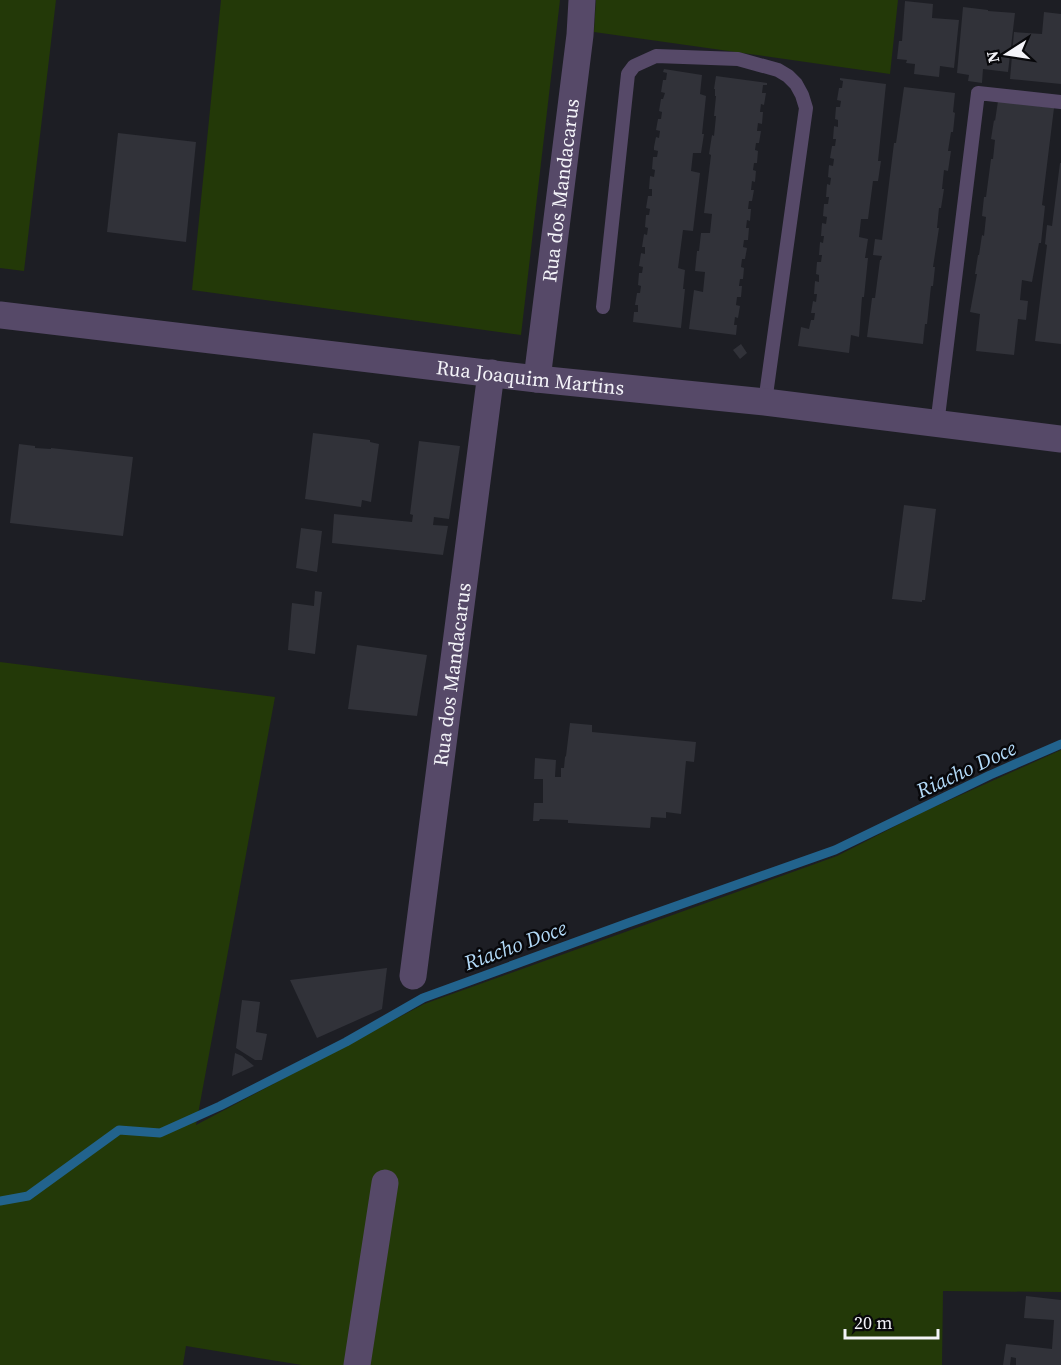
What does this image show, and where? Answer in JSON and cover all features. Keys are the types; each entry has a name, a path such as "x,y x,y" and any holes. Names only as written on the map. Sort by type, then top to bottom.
{"street":[{"name":"Rua dos Mandacarus","path":"537,379 580,34 582,0"},
{"name":"Rua Joaquim Martins","path":"0,315 537,379 765,402 1061,439"},
{"name":"Rua dos Mandacarus","path":"413,976 491,373"},
{"path":"357,1365 385,1182"}],"lane":[{"path":"603,307 628,74 634,66 656,56 738,58 778,70 788,76 799,90 806,108 765,402"},
{"path":"937,425 978,93 1061,102"}],"green space":[{"path":"0,0 56,0 24,271 0,268"},
{"path":"221,0 560,0 521,335 192,290"},
{"path":"596,0 898,0 890,74 594,32"},
{"path":"0,662 275,697 196,1125 424,1004 837,856 923,812 1061,750 1061,1292 943,1291 942,1365 302,1365 186,1346 183,1365 0,1365"}],"building":[{"path":"905,1 933,4 932,18 959,20 954,68 940,66 939,77 914,74 915,64 897,59 899,41 902,41"},
{"path":"963,7 1015,13 1008,72 983,69 982,83 968,81 969,75 957,73"},
{"path":"1044,12 1061,14 1061,84 1010,79 1014,32 1042,34"},
{"path":"664,69 702,75 700,94 706,96 701,153 693,153 691,171 700,173 693,231 683,230 678,268 685,270 681,328 633,322 634,312 638,312 638,305 635,305 641,286 638,285 639,273 642,273 643,267 639,266 641,253 645,254 645,247 642,247 644,234 647,235 648,228 645,227 646,215 649,215 650,209 646,208 648,196 652,196 652,189 649,189 650,176 654,177 653,157 657,157 658,151 654,150 654,147 656,137 659,138 660,131 656,130 658,119 661,119 662,112 659,111 661,99 665,93 661,92 667,73 663,72"},
{"path":"716,76 767,83 763,85 762,93 766,93 764,105 761,104 762,124 758,123 757,131 761,131 755,150 758,151 757,163 754,163 753,170 756,171 755,182 752,181 751,190 754,190 748,209 751,209 750,221 747,220 746,228 749,228 748,240 744,240 743,247 747,248 741,267 744,268 743,279 740,279 739,286 742,286 741,297 737,297 736,305 740,306 738,318 735,317 736,335 689,329 694,290 703,292 705,272 695,271 697,251 699,251 701,233 710,233 712,214 704,213 711,155 709,154 716,116 714,116 716,96 714,89"},
{"path":"840,78 886,84 878,181 873,181 868,219 861,219 859,237 868,239 865,258 868,258 859,337 851,335 849,353 798,346 801,327 809,329 811,320 814,320 815,313 811,313 817,294 814,294 815,281 819,282 819,275 816,274 817,262 821,262 820,242 823,243 824,236 821,236 822,223 826,224 827,217 823,216 824,204 828,204 827,184 830,185 831,178 828,177 829,165 833,166 834,159 830,158 836,139 833,139 834,126 838,127 838,120 835,119 836,107 840,107 841,101 837,100 843,81"},
{"path":"904,87 955,93 953,132 951,132 948,151 951,151 948,171 944,170 933,286 931,286 923,344 867,337 872,298 875,298 882,256 873,255 875,239 882,240 894,143 896,143"},
{"path":"998,101 1054,108 1042,205 1045,206 1041,243 1039,243 1032,282 1022,280 1020,300 1028,301 1026,320 1018,319 1014,355 976,351 980,314 970,312 978,255 982,235 984,236 986,217 982,216 991,159 993,159 995,140 991,139"},
{"path":"118,133 196,142 186,242 107,232"},
{"path":"1060,163 1061,344 1035,341 1047,245 1045,244 1047,225 1052,226"},
{"path":"741,344 747,353 740,359 733,350"},
{"path":"313,433 370,440 370,442 379,444 371,502 362,500 361,507 305,499"},
{"path":"419,441 460,446 449,519 434,517 433,525 448,526 443,555 332,543 334,514 412,522 413,515 410,514"},
{"path":"19,444 35,446 35,448 133,457 123,536 10,523"},
{"path":"904,505 936,509 925,600 922,602 892,599"},
{"path":"301,528 322,531 317,572 296,568"},
{"path":"315,591 322,592 315,654 288,650 292,603 314,606"},
{"path":"357,645 427,655 417,716 348,709"},
{"path":"570,723 592,725 592,732 696,742 694,762 686,761 681,814 666,812 666,818 651,817 650,828 568,823 568,820 533,821 534,803 543,803 543,779 534,779 535,758 556,760 555,777 561,777"},
{"path":"387,968 382,1009 317,1038 290,980"},
{"path":"242,1000 260,1002 256,1032 267,1034 262,1060 255,1060 236,1048"},
{"path":"235,1053 254,1066 232,1076"},
{"path":"1026,1296 1061,1300 1061,1365 1016,1365 1016,1358 1011,1357 1010,1365 1003,1365 1006,1344 1052,1349 1054,1320 1024,1318"}],"waterway":[{"name":"Riacho Doce","path":"0,1201 28,1196 119,1130 160,1133 220,1106 346,1042 423,998 835,850 990,775 1061,744"}]}
